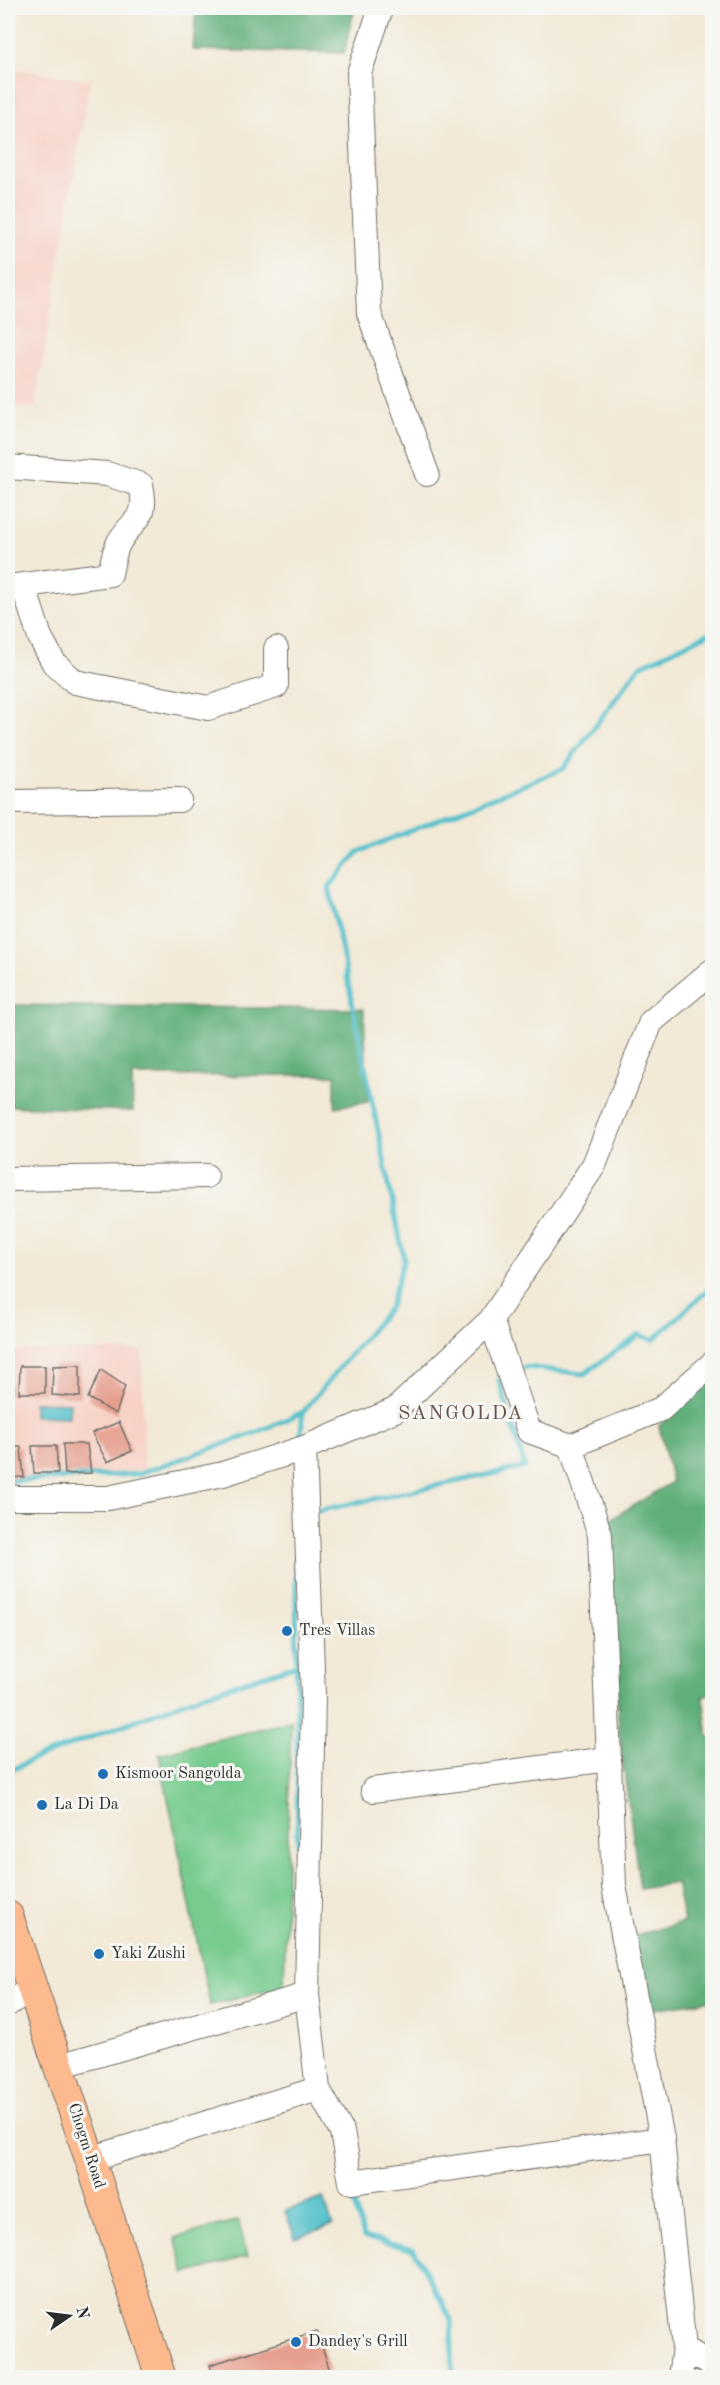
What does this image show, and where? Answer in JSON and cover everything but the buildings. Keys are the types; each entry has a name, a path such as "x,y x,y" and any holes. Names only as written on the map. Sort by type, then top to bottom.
{"main road":[{"name":"Chogm Road","path":"8,1916 90,2159 160,2378"}],"street":[{"path":"381,8 359,73 369,313 427,474"},
{"path":"8,466 107,474 141,485 144,500 141,516 119,543 110,574 15,586 54,663 75,682 208,708 276,686 276,649"},
{"path":"8,802 178,801"},
{"path":"8,1498 108,1498 224,1474 304,1448 395,1410 491,1320 594,1165 651,1022 712,971"},
{"path":"8,1179 206,1176"},
{"path":"491,1320 530,1431 571,1446 661,1409 712,1364"},
{"path":"571,1446 600,1535 614,1886 662,2139 684,2348 680,2378"},
{"path":"304,1448 313,1696 307,1995 318,2089 342,2132 351,2182 662,2139"},
{"path":"373,1790 609,1759"},
{"path":"8,2004 32,1988"},
{"path":"59,2066 307,1995"},
{"path":"90,2159 318,2089"},
{"path":"684,2348 712,2366"}],"shaded area":[{"path":"8,68 90,80 35,408 8,404"},
{"path":"142,1350 144,1474 8,1479 8,1351"}],"green space":[{"path":"196,8 355,8 344,53 193,50"},
{"path":"8,1005 364,1009 368,1102 335,1107 335,1075 132,1076 133,1111 8,1106"},
{"path":"712,1378 712,1693 703,1696 708,1737 712,1738 712,2000 648,2010 632,1936 684,1922 676,1883 640,1889 620,1742 606,1522 672,1482 659,1426"},
{"path":"291,1721 284,1987 210,2005 159,1754"},
{"path":"238,2220 248,2256 185,2274 175,2238"}],"water":[{"path":"34,1402 70,1403 69,1417 34,1416"},
{"path":"323,2198 333,2225 295,2238 285,2211"}],"waterway":[{"path":"8,1481 138,1474 258,1432 303,1412 390,1307 404,1259 329,887 358,852 563,769 640,666 712,632"},
{"path":"515,1371 527,1367 584,1374 639,1335 653,1340 712,1286"},
{"path":"312,1512 525,1467 499,1380"},
{"path":"300,1443 303,1412"},
{"path":"296,1557 298,1860"},
{"path":"8,1772 31,1760 205,1694 297,1665"},
{"path":"349,2188 364,2237 414,2250 451,2319 453,2378"}],"place":[{"name":"Tres Villas","path":"287,1631"},
{"name":"Kismoor Sangolda","path":"103,1774"},
{"name":"La Di Da","path":"42,1805"},
{"name":"Yaki Zushi","path":"99,1954"},
{"name":"Dandey's Grill","path":"296,2342"}],"district":[{"name":"SANGOLDA","path":"461,1414"}]}
